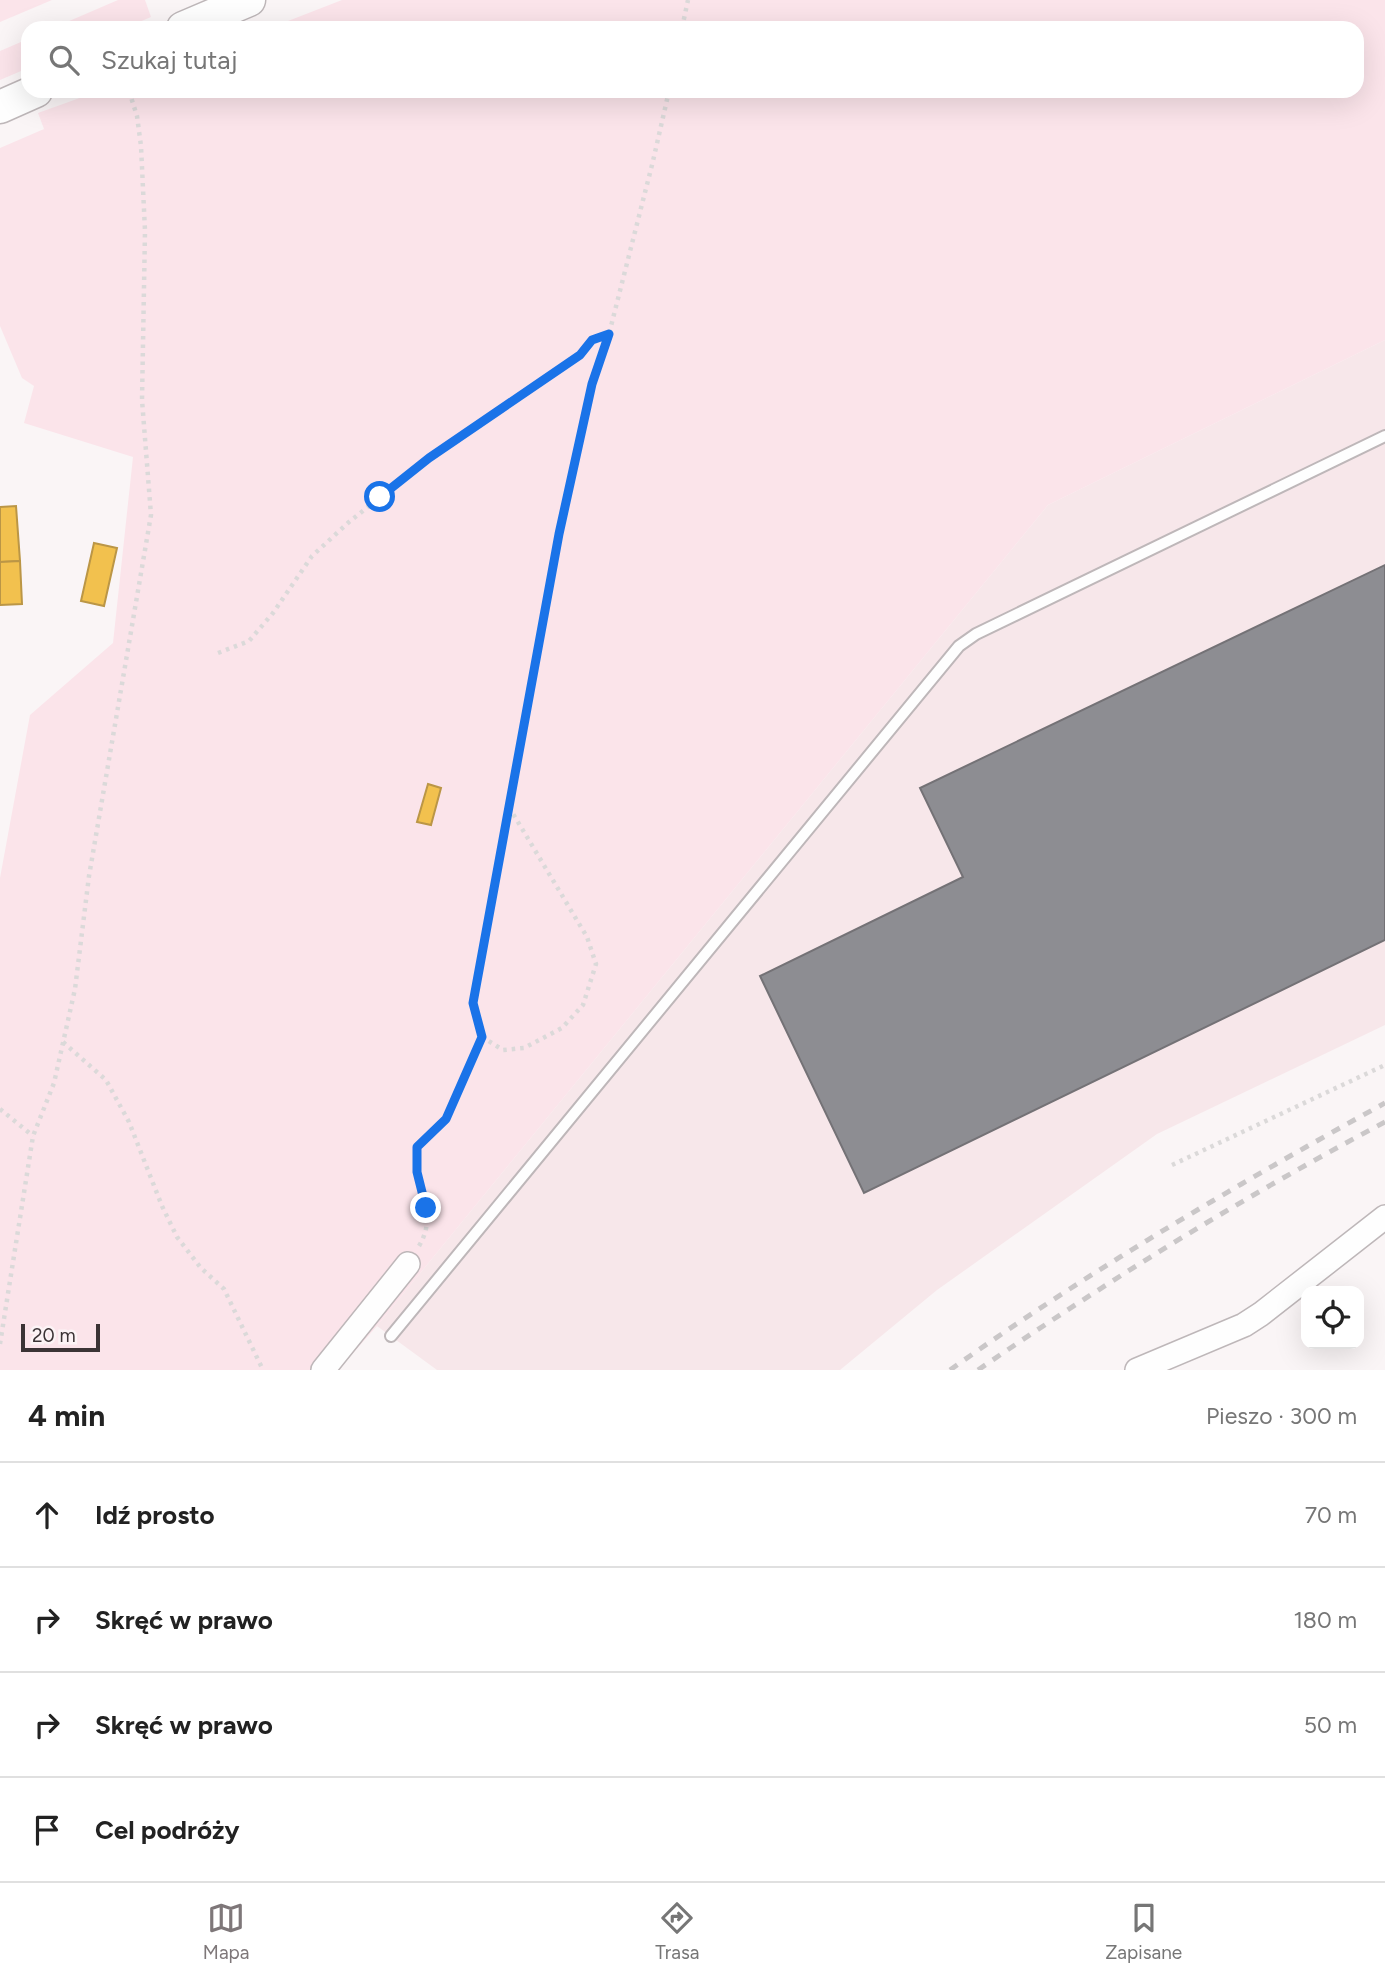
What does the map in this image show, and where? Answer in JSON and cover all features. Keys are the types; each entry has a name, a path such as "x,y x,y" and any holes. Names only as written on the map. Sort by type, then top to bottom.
{"main road":[{"path":"200,21 249,0"},
{"path":"0,107 21,98"}],"street":[{"path":"1137,1370 1244,1325 1385,1217"},
{"path":"323,1370 408,1264"}],"lane":[{"path":"391,1336 959,646 976,634 1385,436"}],"path":[{"path":"684,21 688,0"},
{"path":"0,1344 33,1136 54,1083 75,989 89,876 151,515 142,400 145,231 141,146 131,98"},
{"path":"408,1264 427,1233 426,1208 417,1172 417,1147 446,1119 482,1037 473,1003 559,534 592,384 609,334 667,98"},
{"path":"218,653 249,641 273,613 312,556 349,522 429,458 580,355 592,340 609,334"},
{"path":"482,1037 503,1050 524,1048 562,1028 583,1005 596,964 587,937 509,807"},
{"path":"63,1042 106,1080 129,1122 177,1237 201,1268 224,1289 263,1370"},
{"path":"1172,1165 1385,1065"},
{"path":"0,1109 33,1136"}],"shaded area":[{"path":"0,0 52,0 0,22"},
{"path":"118,0 145,0 151,17 142,21 69,21"},
{"path":"342,0 1385,0 1385,340 1048,505 377,1326 338,1370 0,1370 0,878 30,715 113,643 133,457 24,423 34,386 22,378 0,326 0,148 44,129 38,113 80,98 1364,98 1364,21 288,21"},
{"path":"21,42 21,71 0,80 0,51"},
{"path":"1385,340 1385,1025 1157,1134 937,1290 840,1370 437,1370 377,1326 1048,505"}],"building: Mieszkania":[{"path":"16,506 20,561 0,562 0,507"},
{"path":"94,543 117,548 104,606 81,601"},
{"path":"20,561 22,604 0,605 0,562"},
{"path":"428,784 441,788 431,825 417,822"}],"building: Przemysł":[{"path":"1385,565 1385,940 864,1193 760,976 963,877 920,788"}],"railway":[{"path":"950,1370 1002,1333 1164,1230 1385,1103"},
{"path":"978,1370 1178,1240 1385,1122"}],"route":[{"path":"380,497 429,458 580,355 592,340 609,334 592,384 559,534 473,1003 482,1037 446,1119 417,1147 417,1172 426,1208"}]}
